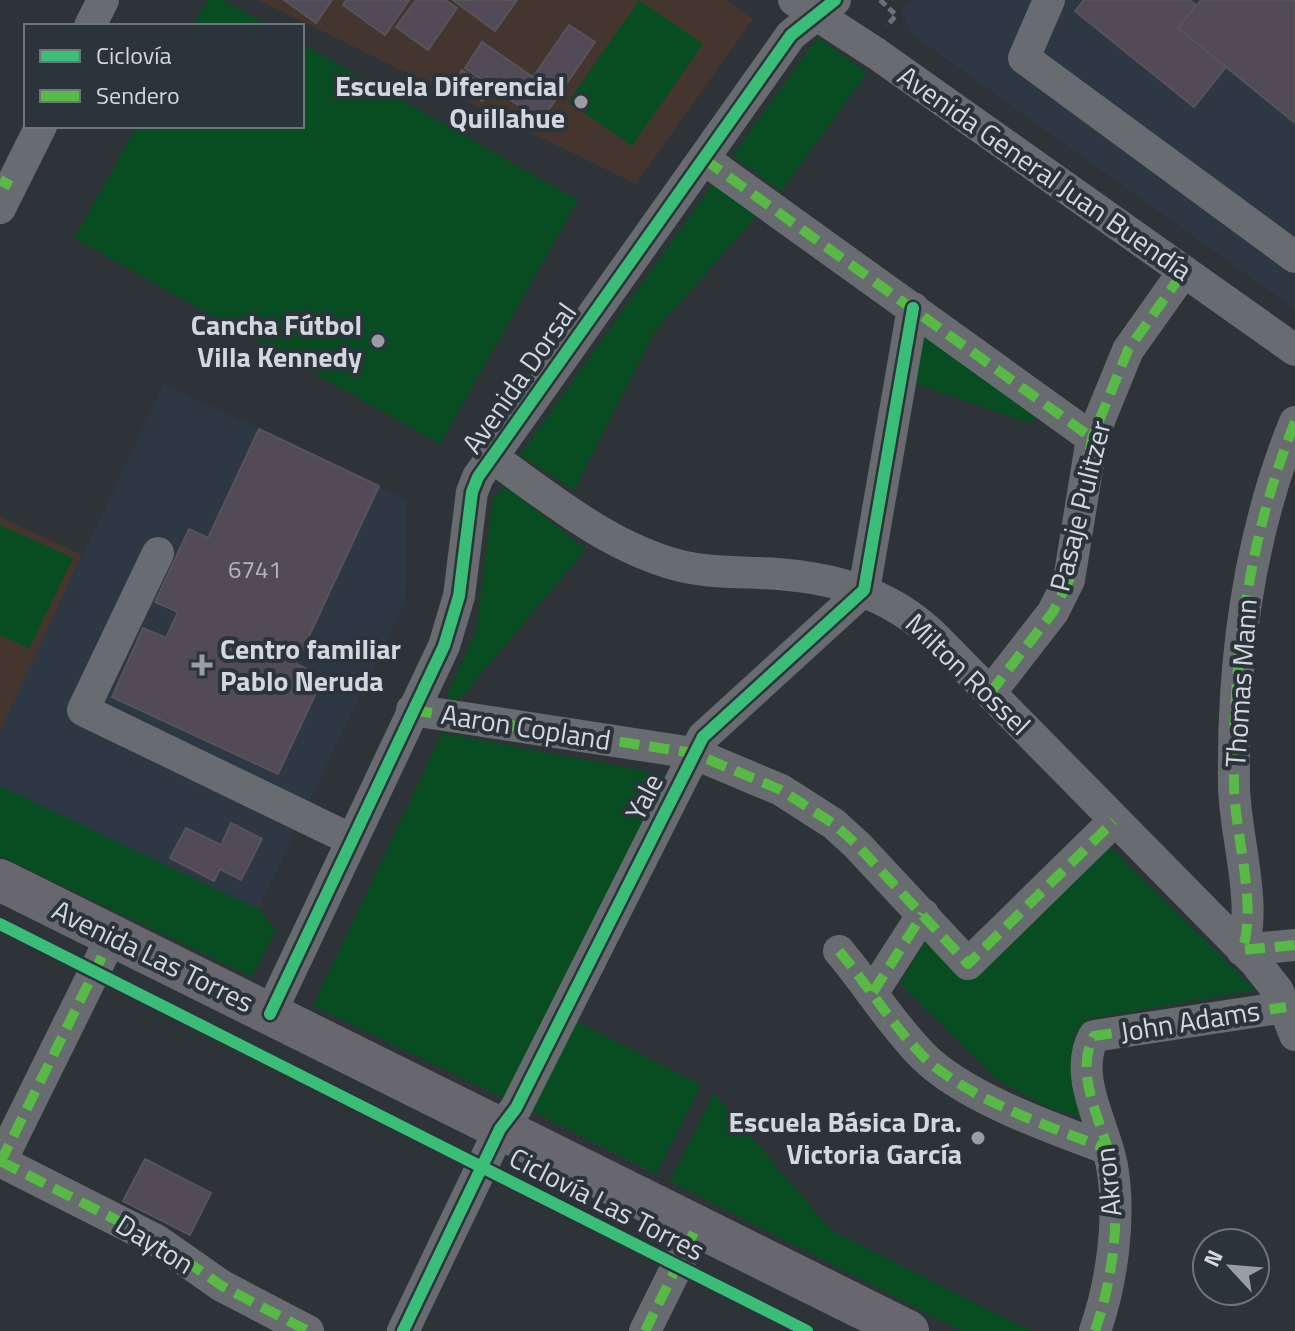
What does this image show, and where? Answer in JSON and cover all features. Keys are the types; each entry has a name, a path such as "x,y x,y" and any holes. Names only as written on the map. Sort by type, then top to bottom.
{"main road":[{"name":"Avenida Las Torres","path":"0,880 908,1331"}],"street":[{"path":"91,24 103,0"},
{"path":"1049,0 1024,58 1295,257"},
{"name":"Avenida Dorsal","path":"270,1014 453,622 472,492 492,457 815,5"},
{"name":"Avenida General Juan Buendía","path":"815,5 877,54 1295,350"},
{"path":"4,191 40,128"},
{"path":"704,159 1092,438"},
{"name":"Pasaje Pulitzer","path":"990,693 1053,612 1069,580 1092,438 1128,350 1184,271"},
{"path":"864,590 913,308"},
{"name":"Thomas Mann","path":"1242,950 1249,916 1234,789 1237,678 1249,574 1262,516 1295,422"},
{"name":"Milton Rossel","path":"492,457 570,512 624,545 654,557 708,571 811,577 864,590 885,599 921,623 1268,977 1290,1021"},
{"path":"158,553 83,710 352,840"},
{"name":"Yale","path":"403,1331 500,1129 516,1108 693,753 716,723 864,590"},
{"name":"Aaron Copland","path":"412,710 693,753 781,790 810,807 857,845 923,914"},
{"path":"873,992 923,914 968,964 1114,821"},
{"path":"0,1162 112,936"},
{"path":"1242,950 1295,945"},
{"path":"839,951 923,1055 950,1078 1037,1122 1108,1149"},
{"name":"John Adams","path":"1094,1036 1290,1021"},
{"name":"Akron","path":"1094,1036 1086,1049 1093,1105 1108,1149 1113,1181 1113,1230 1095,1331"},
{"name":"Dayton","path":"0,1162 156,1240 222,1286 308,1331"},
{"path":"645,1331 697,1226"}],"shaded area":[{"name":"Escuela Diferencial Quillahue","path":"258,0 727,0 753,19 636,184"},
{"path":"913,0 1295,0 1295,309 913,35 901,12"},
{"name":"Centro familiar Pablo Neruda","path":"164,384 406,499 405,601 258,909 0,786 0,729"},
{"path":"0,517 82,555 0,731"}],"green space":[{"path":"208,0 223,0 265,24 194,24"},
{"path":"639,0 703,44 632,146 568,102"},
{"path":"818,37 867,73 781,191 732,156"},
{"name":"Cancha Fútbol Villa Kennedy","path":"304,45 578,200 440,444 74,238 136,128 304,128"},
{"path":"715,181 759,213 655,331 574,490 520,455"},
{"path":"918,333 1038,410 1032,424 911,382"},
{"path":"505,486 586,549 459,700 446,697 476,631 493,498"},
{"path":"0,525 73,558 29,649 0,635"},
{"path":"442,733 666,775 506,1099 313,1006"},
{"path":"0,786 258,909 276,930 252,977 0,856"},
{"path":"1105,843 1256,990 1088,1019 1073,1036 1089,1120 1049,1108 996,1079 900,984 925,940 957,975"},
{"path":"576,1021 701,1085 656,1174 530,1110"},
{"path":"714,1093 831,1230 1031,1331 961,1331 670,1181"}],"building":[{"path":"284,0 332,0 316,23"},
{"path":"346,0 409,0 385,35 343,5"},
{"path":"416,0 445,0 457,8 428,50 396,27"},
{"path":"453,0 517,0 495,31"},
{"path":"1084,0 1190,0 1196,5 1178,28 1226,67 1194,107 1075,11"},
{"path":"1201,0 1295,0 1295,123 1178,28"},
{"path":"569,25 595,42 541,121 465,68 482,42 533,77"},
{"path":"462,70 490,89 482,101 454,82"},
{"path":"259,429 379,486 296,664 314,672 305,690 315,695 278,774 112,697 143,628 166,638 178,612 155,602 189,529 208,538"},
{"path":"231,823 262,839 241,880 220,869 214,881 170,858 186,828 221,845"},
{"path":"145,1159 211,1193 190,1235 123,1201"}],"marked path":[{"path":"704,159 1092,438"},
{"path":"0,180 11,186"},
{"path":"990,693 1053,612 1069,580 1092,438 1128,350 1184,271"},
{"path":"1295,422 1265,510 1246,601 1234,740 1235,806 1248,913 1242,950 1295,945"},
{"path":"412,710 693,753 781,790 834,824 857,845 968,964 1114,821"},
{"path":"873,992 923,914"},
{"path":"0,1163 112,936"},
{"path":"839,951 901,1031 941,1071 1010,1110 1108,1149"},
{"path":"1095,1331 1110,1271 1116,1207 1112,1166 1088,1084 1088,1051 1094,1036 1286,1007"},
{"path":"0,1161 156,1240 222,1286 308,1331"},
{"path":"645,1331 697,1226"}],"cycle path":[{"path":"270,1014 444,646 459,596 472,492 478,477 791,35 835,0"},
{"path":"403,1331 500,1129 516,1108 703,737 864,590 913,308"},
{"name":"Ciclovía Las Torres","path":"0,924 807,1331"}],"place":[{"name":"Escuela Diferencial Quillahue","path":"581,102"},
{"name":"Cancha Fútbol Villa Kennedy","path":"378,341"},
{"name":"Centro familiar Pablo Neruda","path":"202,665"},
{"name":"Escuela Básica Dra. Victoria García","path":"978,1138"}]}
